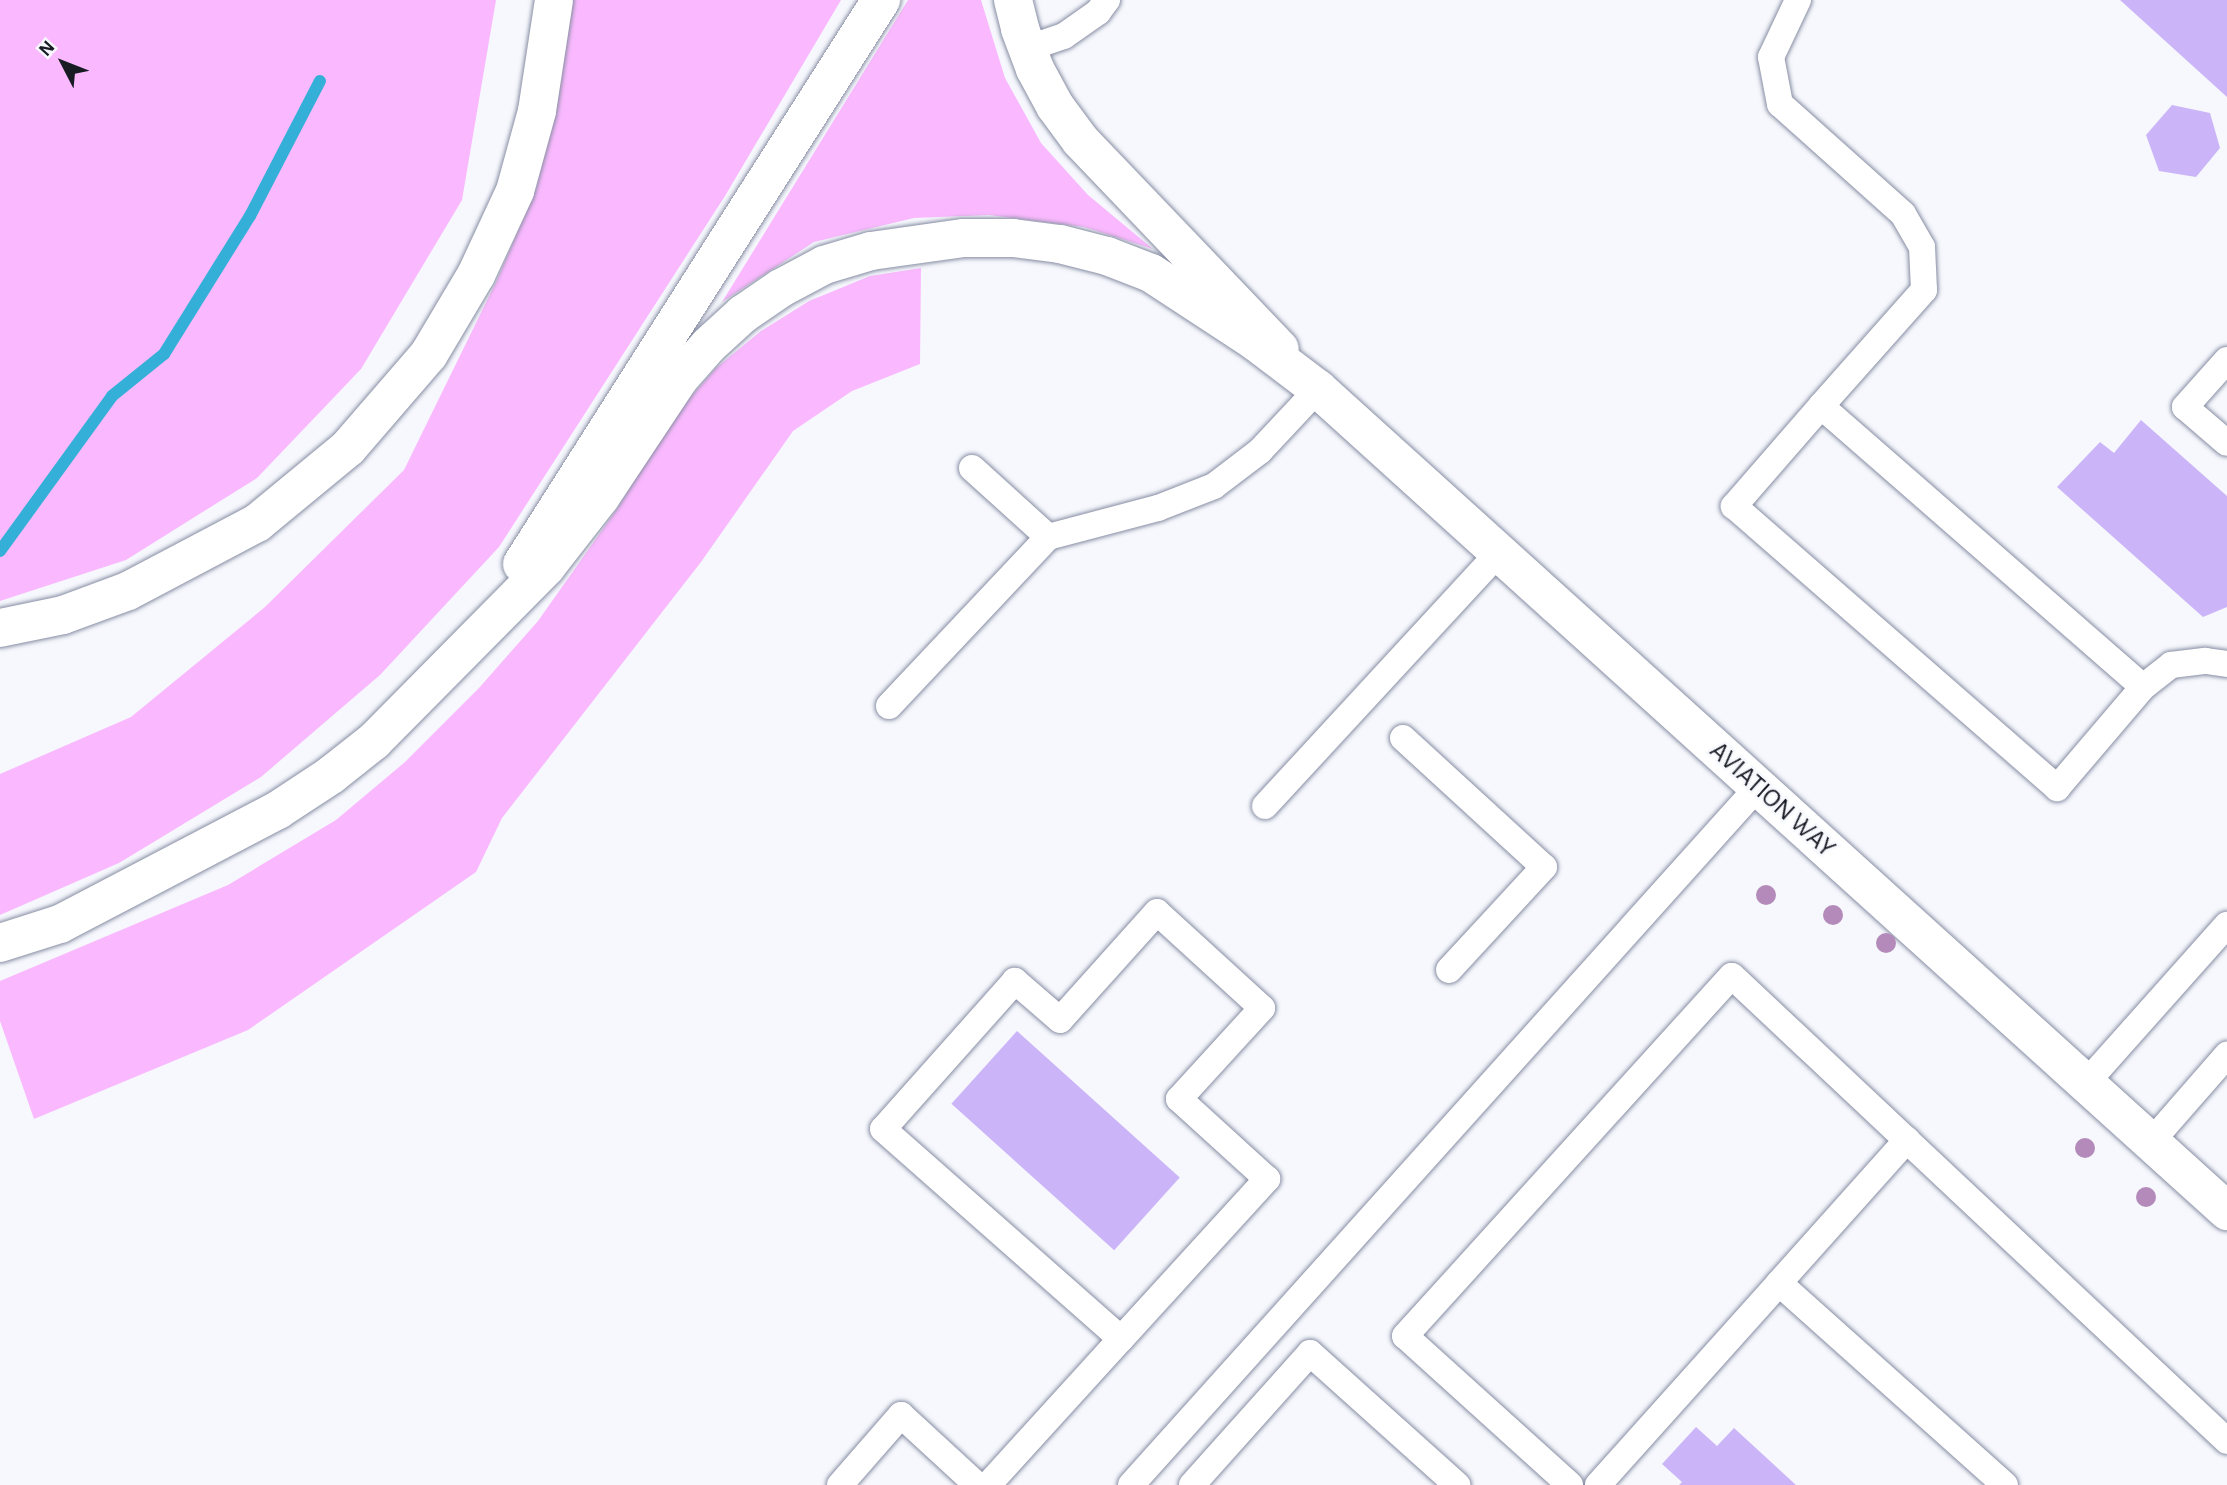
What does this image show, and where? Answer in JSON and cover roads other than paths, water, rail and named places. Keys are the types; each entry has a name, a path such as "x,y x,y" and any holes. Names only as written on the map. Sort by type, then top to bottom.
{"main road":[{"path":"0,628 63,615 128,591 257,523 348,447 429,354 476,275 515,191 537,111 554,0"},
{"path":"470,646 881,0"},
{"path":"1013,0 1026,49 1055,106 1080,140 1318,389"},
{"path":"0,943 60,924 278,810 374,741 527,587 573,534 679,379 709,345 743,314 781,288 824,265 871,251 964,238 1013,238 1060,244 1107,256 1151,273 1191,296 1318,389"},
{"name":"AVIATION WAY","path":"1318,389 2227,1211"}],"lane":[{"path":"1026,49 1064,36 1098,12 1107,0"},
{"path":"1798,0 1771,57 1780,104 1903,214 1922,247 1924,290 1734,506 2057,788 2143,687 2171,665 2206,661 2227,664"},
{"path":"2227,360 2185,407 2227,443"},
{"path":"889,706 1048,537 1158,508 1214,485 1261,451 1318,389"},
{"path":"1821,406 2143,687"},
{"path":"972,468 1048,537"},
{"path":"1265,806 1499,552"},
{"path":"1403,738 1544,867 1449,970"},
{"path":"1131,1485 1758,787"},
{"path":"988,1485 1267,1179 1179,1099 1262,1008 1157,912 1060,1020 1015,981 883,1129 1121,1339"},
{"path":"2086,1083 2227,925"},
{"path":"1570,1485 1405,1336 1732,976 2227,1441"},
{"path":"2151,1142 2227,1055"},
{"path":"1598,1485 1907,1140"},
{"path":"1779,1283 2005,1485"},
{"path":"1192,1485 1310,1353 1457,1485"},
{"path":"840,1485 901,1415 977,1485"}],"waterway":[{"path":"0,551 112,396 164,354 250,216 320,81"}]}
